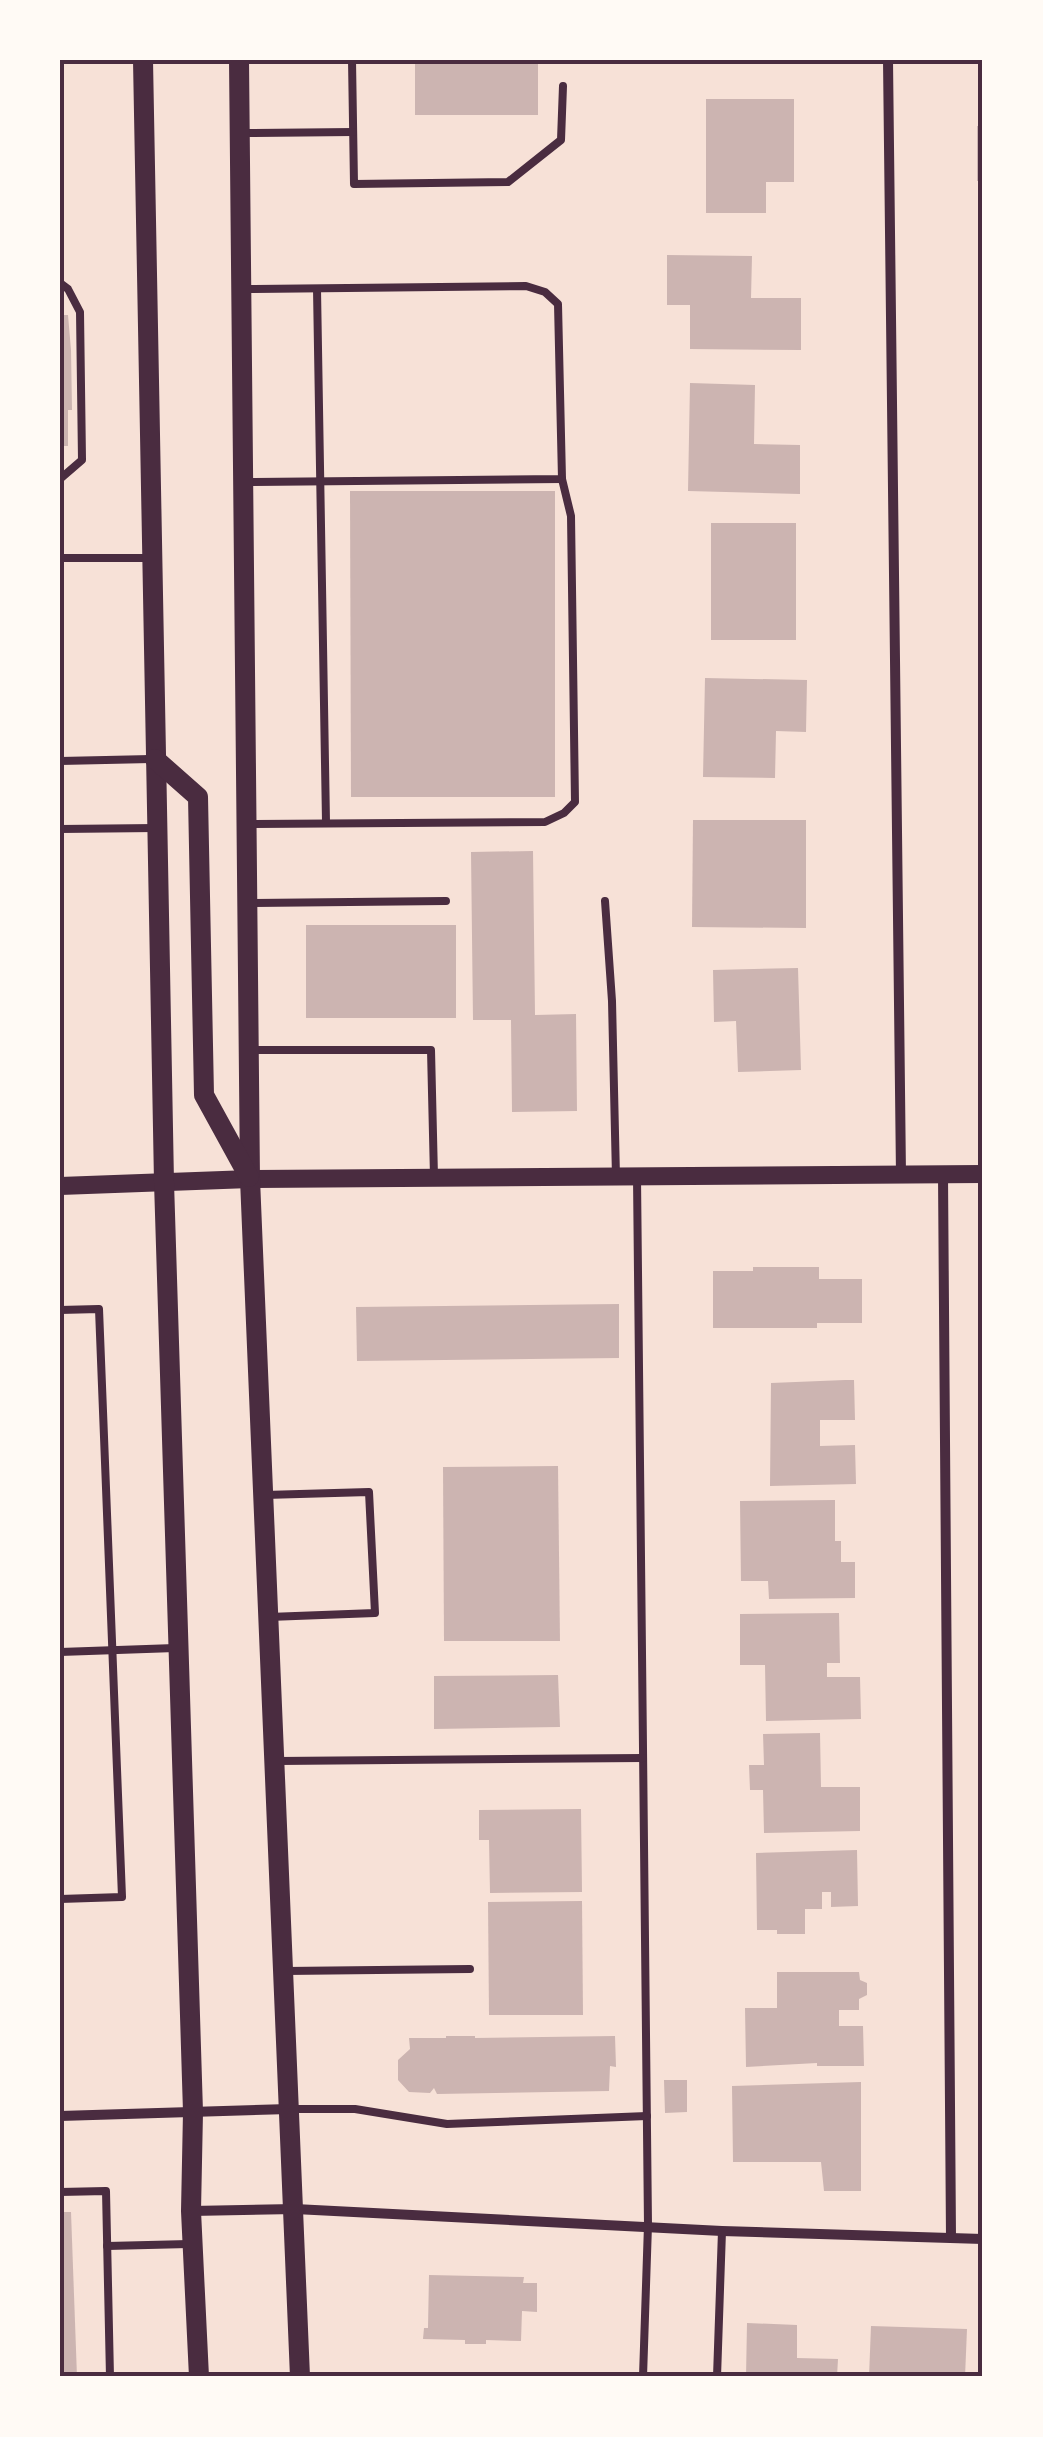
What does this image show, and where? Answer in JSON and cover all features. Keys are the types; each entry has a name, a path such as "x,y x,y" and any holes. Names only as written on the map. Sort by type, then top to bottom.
{"main road":[{"path":"142,60 164,1182 198,2377"},
{"path":"239,60 250,1179 300,2377"},
{"path":"156,760 198,797 204,1095 250,1179"}],"street":[{"path":"888,60 901,1175"},
{"path":"60,1186 250,1179 983,1174"},
{"path":"944,1175 951,2238"},
{"path":"60,2116 291,2108"},
{"path":"191,2211 295,2209 722,2231 983,2239"}],"lane":[{"path":"352,60 354,184 508,182 561,140 563,86"},
{"path":"240,133 353,132"},
{"path":"60,283 68,289 80,312 80,413 84,440 82,460 60,479"},
{"path":"241,290 526,286 545,292 558,304 562,479 571,516 574,802 564,813 545,822 246,824"},
{"path":"318,289 326,822"},
{"path":"243,482 562,479"},
{"path":"60,558 152,558"},
{"path":"60,761 156,760"},
{"path":"60,830 156,828"},
{"path":"247,903 446,901"},
{"path":"605,901 612,1000 616,1177"},
{"path":"249,1050 432,1050 434,1177"},
{"path":"637,1177 648,2225 643,2377"},
{"path":"60,1310 99,1310 122,1897 60,1899"},
{"path":"264,1495 369,1492 375,1613 269,1617"},
{"path":"60,1652 178,1648"},
{"path":"276,1761 643,1758"},
{"path":"285,1971 470,1968"},
{"path":"291,2108 355,2109 446,2124 647,2116"},
{"path":"60,2192 106,2191 110,2377"},
{"path":"717,2377 722,2231"},
{"path":"107,2246 193,2244"}],"building":[{"path":"415,60 538,60 538,115 415,115"},
{"path":"716,60 794,60 794,64 716,64"},
{"path":"706,99 794,99 794,182 766,182 766,213 706,213"},
{"path":"977,126 983,126 983,181 977,181"},
{"path":"667,255 752,256 751,298 801,298 801,350 690,349 690,305 667,305"},
{"path":"60,315 68,315 71,350 68,446 60,446"},
{"path":"690,383 755,385 754,444 800,445 800,494 688,491"},
{"path":"350,491 555,491 555,797 351,797"},
{"path":"711,523 796,523 796,640 711,640"},
{"path":"705,678 807,680 806,732 776,731 775,778 703,777"},
{"path":"693,820 806,820 806,928 692,927"},
{"path":"533,851 535,1015 576,1014 577,1111 512,1112 511,1020 473,1020 471,852"},
{"path":"306,925 456,925 456,1018 306,1018"},
{"path":"798,968 801,1070 738,1072 736,1021 714,1022 713,970"},
{"path":"753,1267 819,1267 819,1279 862,1279 862,1323 817,1323 817,1328 713,1328 713,1271 753,1271"},
{"path":"619,1304 619,1358 357,1361 356,1307"},
{"path":"854,1380 855,1420 820,1420 820,1446 855,1445 856,1484 770,1486 771,1383"},
{"path":"558,1466 560,1641 444,1641 443,1467"},
{"path":"835,1500 835,1541 841,1541 841,1562 855,1562 855,1598 769,1599 768,1581 741,1581 740,1501"},
{"path":"839,1613 840,1663 827,1663 827,1677 860,1677 861,1719 766,1721 765,1665 740,1665 740,1614"},
{"path":"558,1675 560,1727 434,1729 434,1676"},
{"path":"820,1733 821,1787 860,1787 860,1831 764,1833 763,1790 750,1790 749,1765 764,1765 763,1734"},
{"path":"581,1809 582,1892 490,1893 489,1840 479,1840 479,1810"},
{"path":"857,1850 858,1906 831,1907 831,1892 822,1892 822,1909 805,1909 805,1934 757,1930 756,1853"},
{"path":"582,1901 583,2015 489,2015 488,1902"},
{"path":"777,1972 859,1972 860,1980 867,1983 867,1995 859,1999 859,2010 839,2010 839,2026 863,2026 864,2066 817,2063 746,2067 745,2008 777,2008"},
{"path":"615,2036 616,2067 610,2066 609,2091 437,2094 434,2088 430,2093 409,2092 398,2080 398,2060 410,2049 409,2038"},
{"path":"664,2080 687,2080 687,2112 665,2113"},
{"path":"861,2082 861,2191 824,2191 821,2162 733,2162 732,2086"},
{"path":"60,2212 71,2212 77,2377 60,2377"},
{"path":"429,2275 524,2277 523,2283 537,2283 537,2312 522,2311 521,2341 465,2344 465,2340 423,2339 424,2328 428,2328"},
{"path":"747,2323 797,2325 797,2358 838,2359 837,2377 746,2377"},
{"path":"871,2326 967,2329 965,2377 869,2377"}]}
